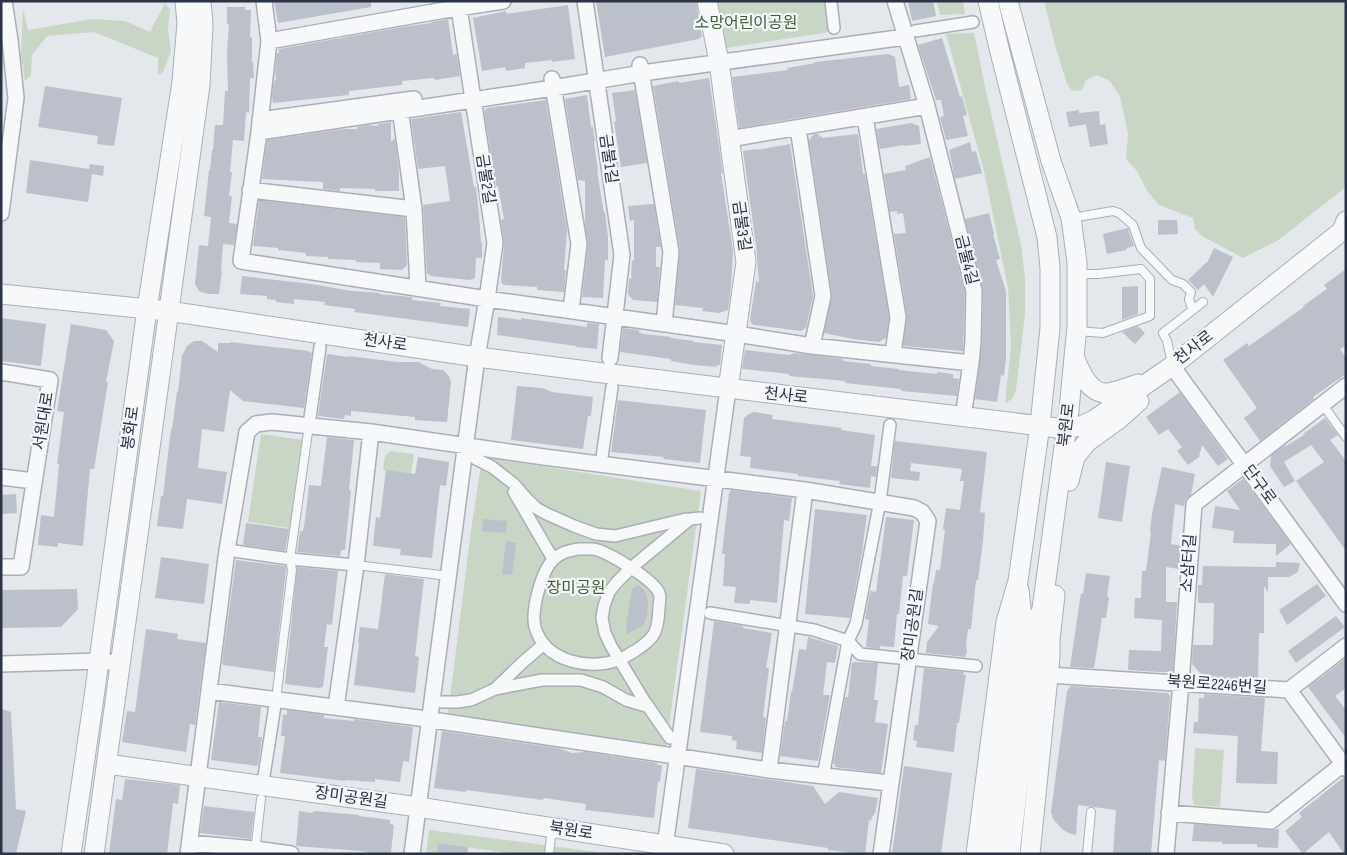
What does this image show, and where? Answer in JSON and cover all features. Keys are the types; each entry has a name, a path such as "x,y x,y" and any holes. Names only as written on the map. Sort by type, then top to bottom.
{"street":[{"path":"1,213 5,155 16,98 6,41 4,1"},
{"name":"봉화로","path":"71,854 147,309 182,82 187,23 185,1"},
{"name":"봉화로","path":"94,854 200,85 203,25 201,1"},
{"path":"264,1 269,41 241,261 812,346 971,363"},
{"path":"269,41 458,4 504,1"},
{"name":"금불1길","path":"585,1 622,255 610,358"},
{"name":"금불3길","path":"707,1 718,58 746,262 728,389"},
{"path":"831,1 834,28"},
{"name":"금불4길","path":"895,1 908,32 974,291 971,363 963,416"},
{"name":"북원로","path":"976,854 1006,622 1018,581 1040,426 1050,328 1050,268 1047,237 988,1"},
{"name":"북원로","path":"1008,1 1051,161 1071,218 1078,274 1077,331 1066,429 1042,610 1036,624 1010,854"},
{"name":"금불2길","path":"458,4 495,243 488,299 477,357"},
{"path":"259,126 973,22"},
{"path":"641,69 671,252 664,324"},
{"path":"553,84 578,244 571,310"},
{"path":"400,106 414,210 418,287"},
{"path":"729,139 927,106"},
{"path":"865,117 898,317 893,354"},
{"path":"798,128 823,296 812,346"},
{"path":"250,190 414,210"},
{"name":"천사로","path":"147,309 477,357 1066,429 1081,426 1094,420 1151,381 1345,230"},
{"path":"1,294 147,309"},
{"path":"309,425 320,347"},
{"path":"412,854 477,357"},
{"path":"1074,357 1083,377 1090,386 1105,393 1151,381"},
{"name":"단구로","path":"1172,366 1346,604"},
{"name":"서원대로","path":"1,372 50,380 22,567 1,567"},
{"path":"1030,854 1050,639 1070,477 1075,457 1087,442 1139,402 1151,381"},
{"name":"소삼터길","path":"1166,854 1194,504 1346,386"},
{"path":"601,464 612,387"},
{"path":"665,850 728,389"},
{"name":"장미공원길","path":"291,854 189,848 227,550 247,432 256,424 272,422 466,444 544,457 805,490 880,501 914,508 922,512 928,521 881,854"},
{"path":"824,777 848,641 856,624 880,501 890,425"},
{"path":"336,707 356,565 371,432"},
{"path":"476,459 492,467 514,484 536,508 596,534 615,536 695,518 631,568 609,592 602,618 605,633 620,660 670,738"},
{"path":"504,476 553,559"},
{"path":"1,477 34,481"},
{"path":"769,770 805,490"},
{"path":"578,549 593,549 616,558 631,568 655,586 660,593 658,623 648,643 620,660 605,664 585,664 564,660 544,644 535,627 535,605 540,584 546,569 553,559 564,552 578,549"},
{"path":"227,550 290,559 356,565"},
{"name":"북원로","path":"993,854 1023,625 1018,581"},
{"path":"1042,610 1050,639"},
{"path":"710,613 814,630 848,641 860,654 976,666"},
{"path":"495,689 544,644"},
{"path":"1289,690 1346,646"},
{"path":"1,664 99,661 119,663"},
{"name":"북원로2246번길","path":"1048,675 1289,690 1344,766"},
{"path":"442,702 471,700 495,689 542,680 581,680 603,687 626,700 649,707"},
{"path":"209,691 429,720 769,770 890,783"},
{"path":"264,776 276,699"},
{"name":"장미공원길","path":"107,764 418,807"},
{"path":"1169,814 1271,821 1344,766"},
{"name":"북원로","path":"418,807 552,828 665,850 724,854"}],"lane":[{"path":"1071,218 1113,211 1120,212 1133,225 1141,248 1172,280 1183,284 1191,292 1189,299 1192,309"},
{"path":"1077,331 1103,333 1150,316 1150,279 1141,269 1098,274 1078,274"},
{"path":"1172,366 1167,341 1163,333 1203,302"},
{"path":"1323,405 1346,437"},
{"path":"276,699 292,570 290,559 309,425"},
{"path":"356,565 448,576"},
{"path":"255,851 261,799"},
{"path":"1087,854 1092,812"},
{"path":"548,854 552,828"}],"green space":[{"name":"소망어린이공원","path":"718,1 831,1 836,31 726,48"},
{"path":"937,1 963,1 965,14 940,15"},
{"path":"1044,1 1346,1 1346,187 1277,241 1243,258 1202,236 1195,229 1193,218 1159,205 1147,191 1137,171 1126,159 1128,133 1120,97 1110,81 1097,75 1086,80 1082,90 1072,91 1067,84"},
{"path":"165,3 170,10 168,29 171,51 163,72 158,75 158,58 94,32 47,36 32,55 31,75 25,81 21,56 23,8 28,30 92,19 125,21 150,32"},
{"path":"974,33 1021,245 1025,279 1025,314 1016,390 1012,398 1005,403 1011,346 1008,288 984,171 946,34"},
{"path":"261,434 303,440 290,528 248,522"},
{"path":"390,451 414,454 411,474 383,470 385,456"},
{"name":"장미공원","path":"482,457 701,491 666,748 448,714"},
{"path":"1195,748 1224,750 1220,807 1194,805 1192,797"},
{"path":"429,830 613,854 516,854 439,843 437,854 426,854"}],"building":[{"path":"274,1 371,1 371,7 278,23"},
{"path":"596,1 696,1 702,36 699,39 605,57"},
{"path":"908,1 933,1 936,16 912,21"},
{"path":"568,5 575,59 525,63 525,68 506,71 505,67 482,71 473,18 506,11 507,14"},
{"path":"227,7 245,7 245,10 251,10 250,37 252,37 254,78 250,78 249,113 246,112 244,141 233,140 229,196 232,196 229,223 237,224 234,245 223,244 219,294 208,294 199,291 195,284 199,245 208,246 211,217 204,216 215,125 223,125 225,91 228,91 227,54 229,24 227,24"},
{"path":"448,19 453,55 457,54 460,76 435,80 434,78 402,81 402,85 349,91 349,95 273,103 272,96 279,49"},
{"path":"942,38 960,97 962,96 967,115 963,116 968,136 946,140 940,117 944,116 941,100 936,100 918,45"},
{"path":"888,54 895,57 899,87 909,85 911,99 739,128 732,77 788,70 787,68 815,62"},
{"path":"709,78 733,251 728,310 719,313 702,311 703,308 675,305 680,250 653,86"},
{"path":"45,86 122,98 114,146 97,144 98,136 38,127"},
{"path":"635,90 647,163 621,167 614,122 616,121 612,93"},
{"path":"587,95 608,237 608,260 605,260 603,298 582,297 588,245 585,225 585,181 578,180 565,99"},
{"path":"546,100 567,230 564,292 537,290 537,287 504,285 501,282 504,244 501,220 504,219 498,186 496,186 484,111 487,108"},
{"path":"1079,110 1079,113 1099,111 1100,125 1105,124 1108,144 1090,147 1086,124 1069,127 1066,112"},
{"path":"461,112 474,187 476,187 482,243 482,258 476,258 475,278 470,280 431,276 427,273 423,205 450,201 445,166 418,169 411,120"},
{"path":"391,122 391,142 395,138 399,171 399,191 340,188 340,191 323,189 323,182 262,179 267,140 344,129 357,129 357,127 367,125 378,126 378,124"},
{"path":"911,123 919,126 921,144 880,149 876,129"},
{"path":"814,134 819,134 819,137 822,136 822,138 858,134 863,174 865,174 889,317 886,338 879,342 824,333 832,295 809,140"},
{"path":"970,142 972,152 976,151 982,173 955,179 949,150"},
{"path":"790,144 813,296 806,328 801,331 755,325 750,320 756,281 759,282 756,245 743,151"},
{"path":"930,157 965,292 963,351 903,346 907,316 894,234 906,233 903,213 897,214 897,211 890,212 884,174 906,170 905,166"},
{"path":"30,160 89,169 90,164 104,166 103,176 92,174 88,202 26,193"},
{"path":"259,200 405,217 407,265 402,270 380,269 380,263 328,259 328,257 306,256 306,253 278,250 278,248 253,246"},
{"path":"654,204 661,247 656,247 656,267 660,267 657,302 633,300 628,294 632,260 634,261 634,220 630,221 628,206"},
{"path":"989,213 1000,259 996,260 1006,291 1006,358 1004,376 1001,375 997,402 975,399 982,342 983,291 965,219"},
{"path":"1158,220 1177,220 1178,234 1158,235"},
{"path":"1128,228 1134,246 1126,250 1107,254 1103,234"},
{"path":"1214,248 1233,257 1213,297 1204,284 1198,290 1188,280 1208,261"},
{"path":"1346,269 1346,345 1340,349 1346,358 1346,374 1313,397 1314,399 1260,441 1244,418 1257,408 1223,360 1247,343 1249,346 1304,307 1327,289 1324,285"},
{"path":"242,276 412,297 412,300 441,303 440,306 470,309 468,327 354,312 355,309 324,305 325,302 294,299 294,304 276,302 276,300 267,299 267,296 240,294"},
{"path":"1138,286 1138,314 1122,320 1122,287"},
{"path":"498,317 521,320 521,318 587,327 587,323 599,324 597,349 497,335"},
{"path":"1,318 46,324 41,366 1,361"},
{"path":"71,324 106,330 114,341 106,382 108,382 94,469 90,469 83,546 58,543 58,547 38,545 41,515 54,517 59,464 57,464 64,412 57,411"},
{"path":"1138,326 1145,333 1135,344 1122,332"},
{"path":"623,328 639,330 643,334 722,345 720,365 717,365 717,367 694,365 671,361 671,359 620,352"},
{"path":"194,341 202,341 218,352 218,343 230,342 309,351 312,353 304,408 243,401 230,390 224,432 202,429 198,468 227,472 222,504 187,499 183,529 157,526 161,496 163,496 182,356 187,346"},
{"path":"745,350 789,355 794,353 843,359 843,361 899,370 953,374 953,378 959,379 957,396 901,391 901,389 845,383 845,381 789,376 789,374 743,369"},
{"path":"327,354 397,362 418,362 432,369 443,370 449,376 451,382 447,422 415,420 415,417 351,411 351,416 345,415 344,419 318,416"},
{"path":"517,386 542,388 552,392 593,397 591,416 588,416 583,449 511,440"},
{"path":"1180,392 1228,459 1218,466 1202,445 1199,457 1188,465 1177,451 1182,447 1168,429 1159,435 1146,417"},
{"path":"618,400 706,410 700,463 663,459 664,457 611,452"},
{"path":"754,412 773,415 772,419 842,428 841,430 875,435 871,466 877,466 876,477 871,476 870,488 839,484 840,481 798,476 798,474 750,468 751,457 740,456 744,418"},
{"path":"1325,418 1338,435 1330,440 1346,461 1346,551 1296,481 1324,462 1311,445 1284,462 1295,481 1284,487 1270,466 1271,456 1285,445 1304,435"},
{"path":"327,437 354,440 345,550 341,550 340,556 297,552 300,531 303,531 305,520 309,485 321,486"},
{"path":"895,441 987,452 980,512 985,513 983,541 978,580 976,580 971,629 968,629 965,657 926,653 927,642 939,626 928,624 933,583 936,570 940,570 946,508 960,510 964,481 960,481 962,469 911,463 910,471 920,472 919,481 891,478"},
{"path":"418,457 449,462 446,486 440,485 432,558 400,555 401,549 373,546 376,517 380,518 386,470 415,474"},
{"path":"1106,462 1130,466 1122,522 1098,518"},
{"path":"1162,467 1195,474 1191,495 1186,499 1184,506 1175,504 1171,544 1182,546 1179,569 1166,567 1166,602 1177,602 1173,670 1171,672 1159,672 1128,670 1129,650 1161,651 1162,620 1134,618 1135,598 1141,598 1142,571 1146,571 1152,514"},
{"path":"1243,479 1291,544 1276,556 1276,544 1233,543 1234,531 1212,528 1215,506 1240,510 1227,491"},
{"path":"731,490 792,498 789,521 784,520 777,603 750,600 750,604 734,603 736,587 723,586 725,554 722,554 729,493"},
{"path":"16,494 17,513 1,514 1,495"},
{"path":"815,509 867,515 850,618 805,614"},
{"path":"886,517 914,520 907,576 903,576 899,614 897,614 894,647 880,646 880,649 866,647 869,620 865,619 870,591 876,592"},
{"path":"483,519 507,521 506,533 482,531"},
{"path":"246,523 289,529 285,551 243,545"},
{"path":"506,541 516,543 512,575 502,574"},
{"path":"161,557 209,564 204,604 155,598"},
{"path":"236,560 286,566 274,672 223,665"},
{"path":"1276,562 1300,563 1298,572 1289,577 1268,577 1268,592 1264,586 1264,633 1259,633 1258,679 1202,675 1192,664 1193,645 1213,645 1214,603 1198,603 1198,585 1202,585 1203,566 1276,567"},
{"path":"297,567 338,571 332,625 327,624 324,647 328,647 323,687 318,688 285,684"},
{"path":"1086,573 1110,576 1106,618 1102,618 1094,668 1070,667 1081,593 1083,594"},
{"path":"385,574 424,579 415,656 419,657 415,693 354,685 360,627 378,629"},
{"path":"1317,584 1326,596 1287,625 1279,610"},
{"path":"638,585 645,591 648,600 647,617 643,626 627,634 626,627 632,589"},
{"path":"77,589 78,609 61,627 1,628 1,590"},
{"path":"1336,616 1345,627 1296,663 1288,651"},
{"path":"714,621 772,633 766,668 769,668 763,717 766,718 762,753 736,749 737,741 732,740 732,736 700,732"},
{"path":"146,629 178,634 177,639 206,643 195,725 190,724 186,752 122,742 127,711 135,712"},
{"path":"808,637 838,646 835,663 827,662 823,695 830,695 818,761 780,756 799,649 806,650"},
{"path":"1346,658 1346,688 1335,696 1346,710 1346,738 1308,687"},
{"path":"852,662 878,663 874,700 878,700 875,722 888,724 881,773 835,767 835,764 833,764 845,697 848,697"},
{"path":"924,668 964,672 963,675 966,675 959,723 957,723 954,752 916,747 917,741 913,740 915,725 918,725"},
{"path":"1071,686 1168,693 1170,697 1165,761 1159,760 1151,854 1113,854 1116,810 1078,805 1076,835 1062,829 1053,819 1051,812 1067,691"},
{"path":"1204,694 1265,698 1261,751 1278,752 1277,784 1236,783 1238,736 1193,733 1194,722 1198,722 1199,698 1204,698"},
{"path":"219,702 261,707 258,737 262,737 258,766 211,760"},
{"path":"1,709 11,712 16,809 26,811 16,854 1,854"},
{"path":"287,710 324,715 324,718 354,721 354,719 413,727 409,762 403,761 400,782 375,779 375,782 345,781 280,773 285,736 281,736 283,714 287,715"},
{"path":"442,731 558,748 572,753 586,752 662,765 660,782 658,781 654,818 585,810 586,804 544,798 543,800 466,790 466,792 434,788"},
{"path":"904,766 952,773 941,854 892,854"},
{"path":"696,769 813,786 825,804 839,792 878,798 875,813 871,821 869,820 865,854 688,828"},
{"path":"1346,777 1346,854 1344,854 1329,832 1303,854 1285,831 1302,817 1299,813"},
{"path":"125,779 180,785 178,804 173,803 167,854 109,854 116,799 122,800"},
{"path":"204,806 254,812 251,839 200,833"},
{"path":"299,811 359,815 390,820 390,824 394,825 391,853 376,854 296,846"},
{"path":"1194,824 1270,830 1279,829 1278,848 1257,847 1257,844 1222,844 1222,842 1192,841"},
{"path":"438,843 468,847 467,854 437,854"}]}
